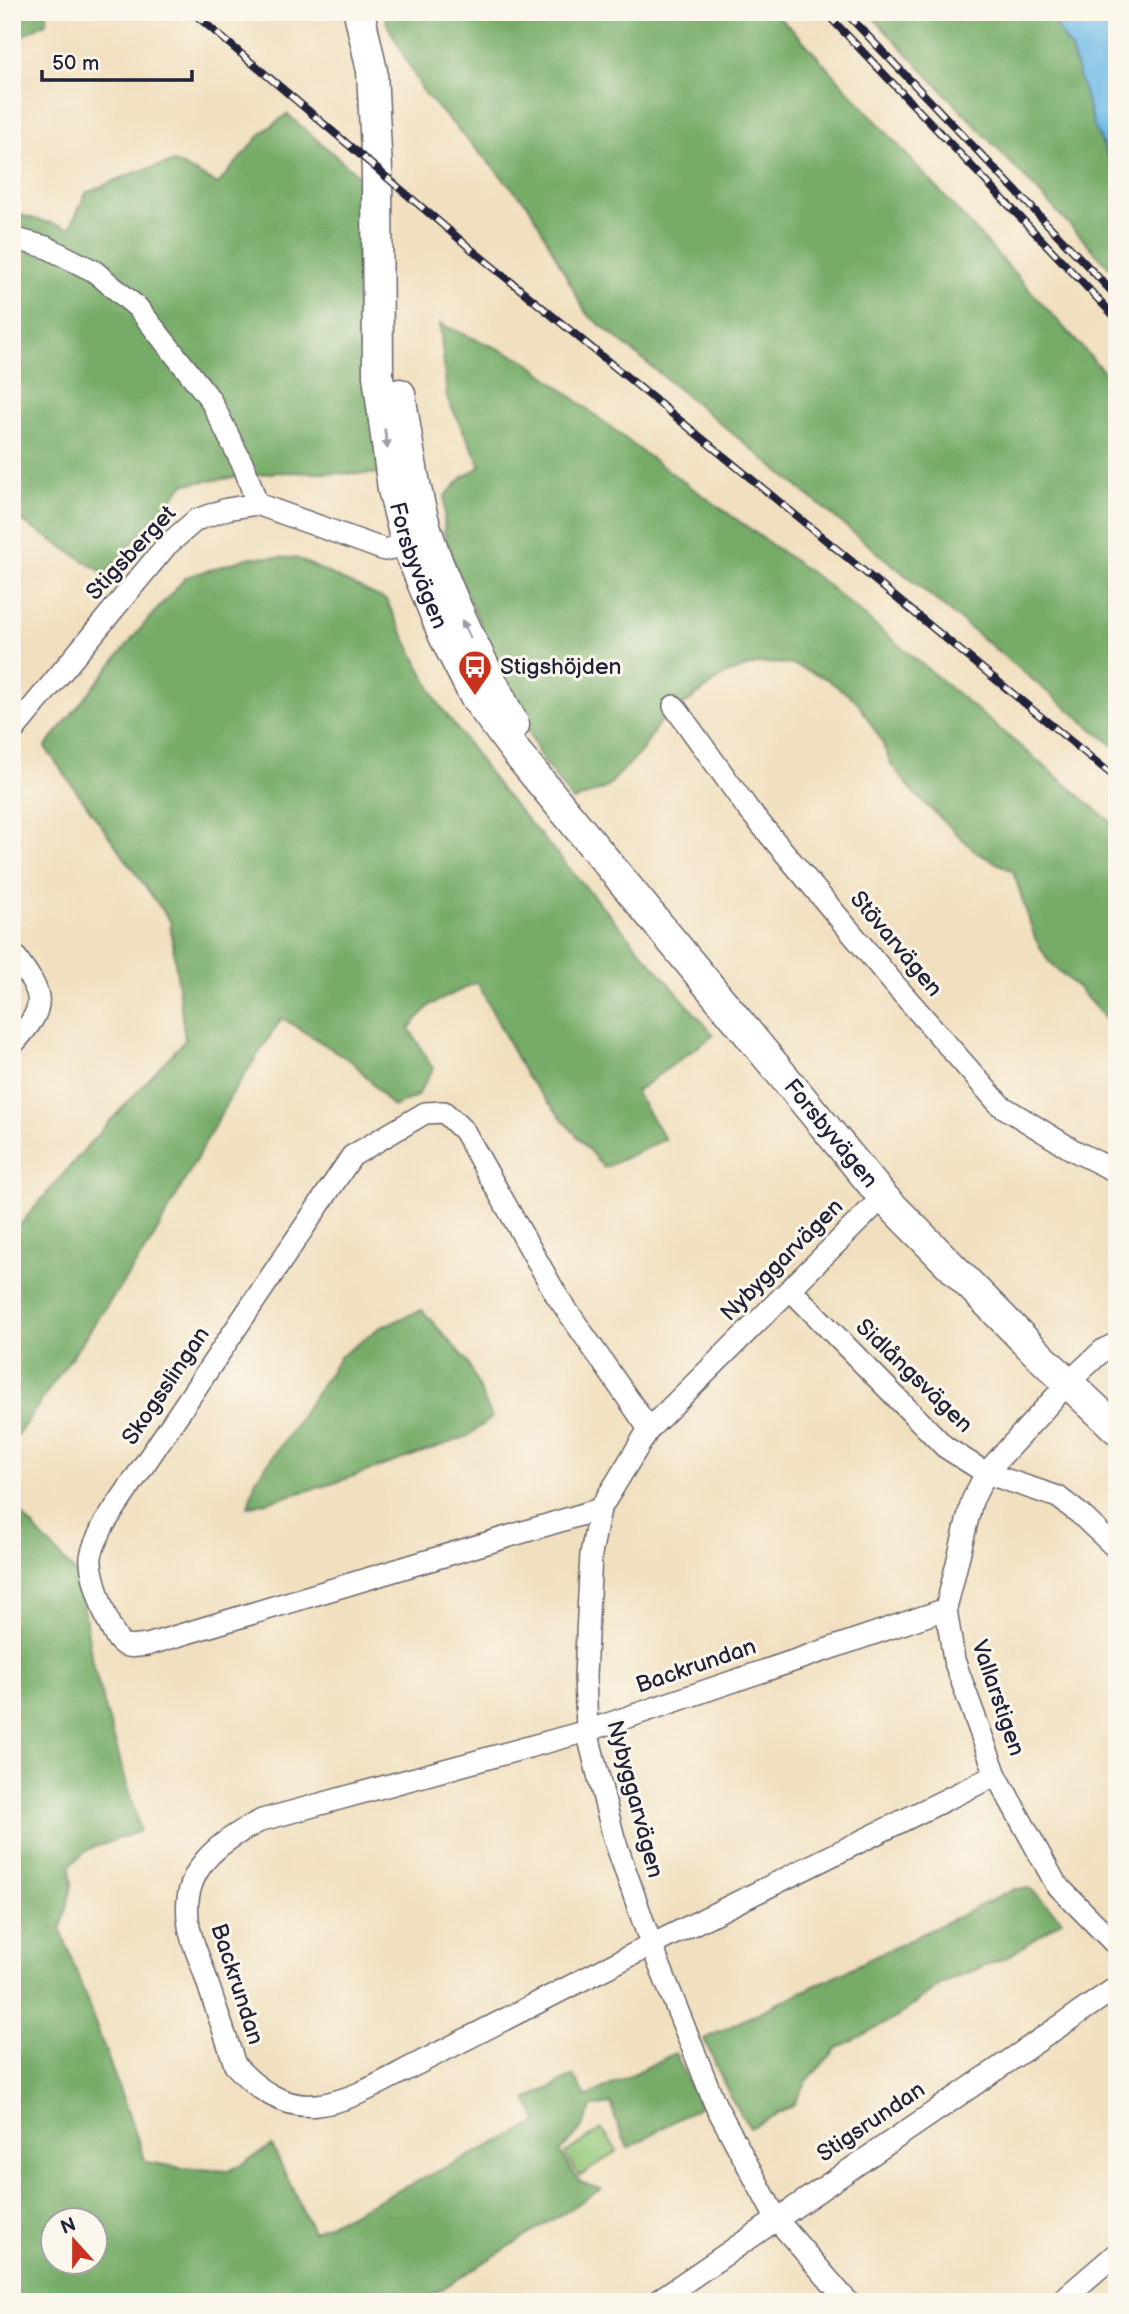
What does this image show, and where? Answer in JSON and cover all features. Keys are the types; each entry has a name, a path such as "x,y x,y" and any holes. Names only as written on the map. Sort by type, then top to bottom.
{"street":[{"name":"Forsbyvägen","path":"359,12 373,82 378,273 415,482 418,542 526,747 569,817 883,1197 1117,1429"},
{"path":"12,238 46,247 94,271 138,308 210,399 245,469 257,504 385,550 418,542"},
{"name":"Stigsberget","path":"12,732 20,706 166,546 195,520 227,509 257,504"},
{"name":"Stövarvägen","path":"674,706 748,809 895,985 1000,1105 1073,1150 1117,1172"},
{"path":"12,953 36,986 38,1008 31,1025 12,1045"},
{"name":"Skogsslingan","path":"600,1509 147,1645 132,1647 122,1645 113,1634 99,1596 91,1558 103,1527 352,1156 425,1113 444,1112 464,1131 557,1296 649,1429"},
{"name":"Nybyggarvägen","path":"848,2302 777,2220 715,2104 651,1944 614,1838 587,1731 585,1676 591,1554 600,1509 649,1429 883,1197"},
{"name":"Sidlångsvägen","path":"790,1290 945,1447 986,1473 1058,1497 1117,1549"},
{"name":"Vallarstigen","path":"1114,1938 1056,1884 996,1775 954,1660 946,1609 972,1501 986,1473 1069,1382 1103,1350 1117,1343"},
{"name":"Backrundan","path":"946,1609 587,1731 262,1819 230,1836 205,1858 194,1878 187,1900 189,1927 235,2064 251,2082 269,2094 293,2104 315,2105 345,2099 391,2077 651,1944 996,1775"},
{"name":"Stigsrundan","path":"656,2302 1117,1987"},
{"path":"1060,2302 1117,2253"}],"green space":[{"path":"12,12 47,12 47,22 12,42"},
{"path":"384,12 773,12 796,33 1117,386 1117,749 586,313 529,206 424,93 387,24"},
{"path":"868,12 1047,12 1071,49 1094,126 1117,175 1117,275"},
{"path":"287,114 358,175 357,304 380,474 278,472 184,484 105,574 12,515 12,213 70,228 86,193 136,172 175,162 218,184 261,134"},
{"path":"440,324 525,360 645,454 821,580 1117,827 1117,1032 1078,988 1049,962 1035,938 1013,871 977,853 914,793 891,764 881,740 856,700 825,678 792,664 759,663 726,674 659,723 641,752 606,788 573,801 542,760 459,578 444,534 445,496 462,478 481,466 447,398"},
{"path":"251,557 296,558 386,600 437,701 502,791 714,1035 635,1092 665,1139 604,1168 526,1076 477,982 430,1005 409,1028 433,1069 417,1096 393,1107 354,1063 282,1018 230,1097 153,1239 12,1443 12,1234 91,1142 185,1040 170,921 45,747 186,577"},
{"path":"422,1310 467,1361 492,1418 466,1437 331,1484 248,1507 256,1479 340,1357 379,1328"},
{"path":"12,1504 79,1577 92,1661 140,1831 89,1849 70,1865 72,1886 61,1930 146,2162 229,2171 272,2146 313,2232 539,2122 526,2100 573,2076 587,2097 675,2053 700,2106 628,2148 616,2122 612,2104 592,2107 580,2131 560,2152 580,2182 601,2189 421,2302 12,2302"},
{"path":"1030,1888 1062,1920 1009,1956 943,1983 896,2018 837,2048 807,2081 793,2106 750,2128 731,2098 704,2039 1015,1889"},
{"path":"602,2129 617,2151 580,2176 565,2154"}],"water":[{"path":"1047,12 1107,12 1113,39 1117,43 1117,175 1094,126 1071,49"}],"railway":[{"path":"192,12 471,249 1117,779"},
{"path":"825,12 1117,319"},
{"path":"845,12 1117,297"}],"place":[{"name":"Stigshöjden","path":"475,697"}]}
